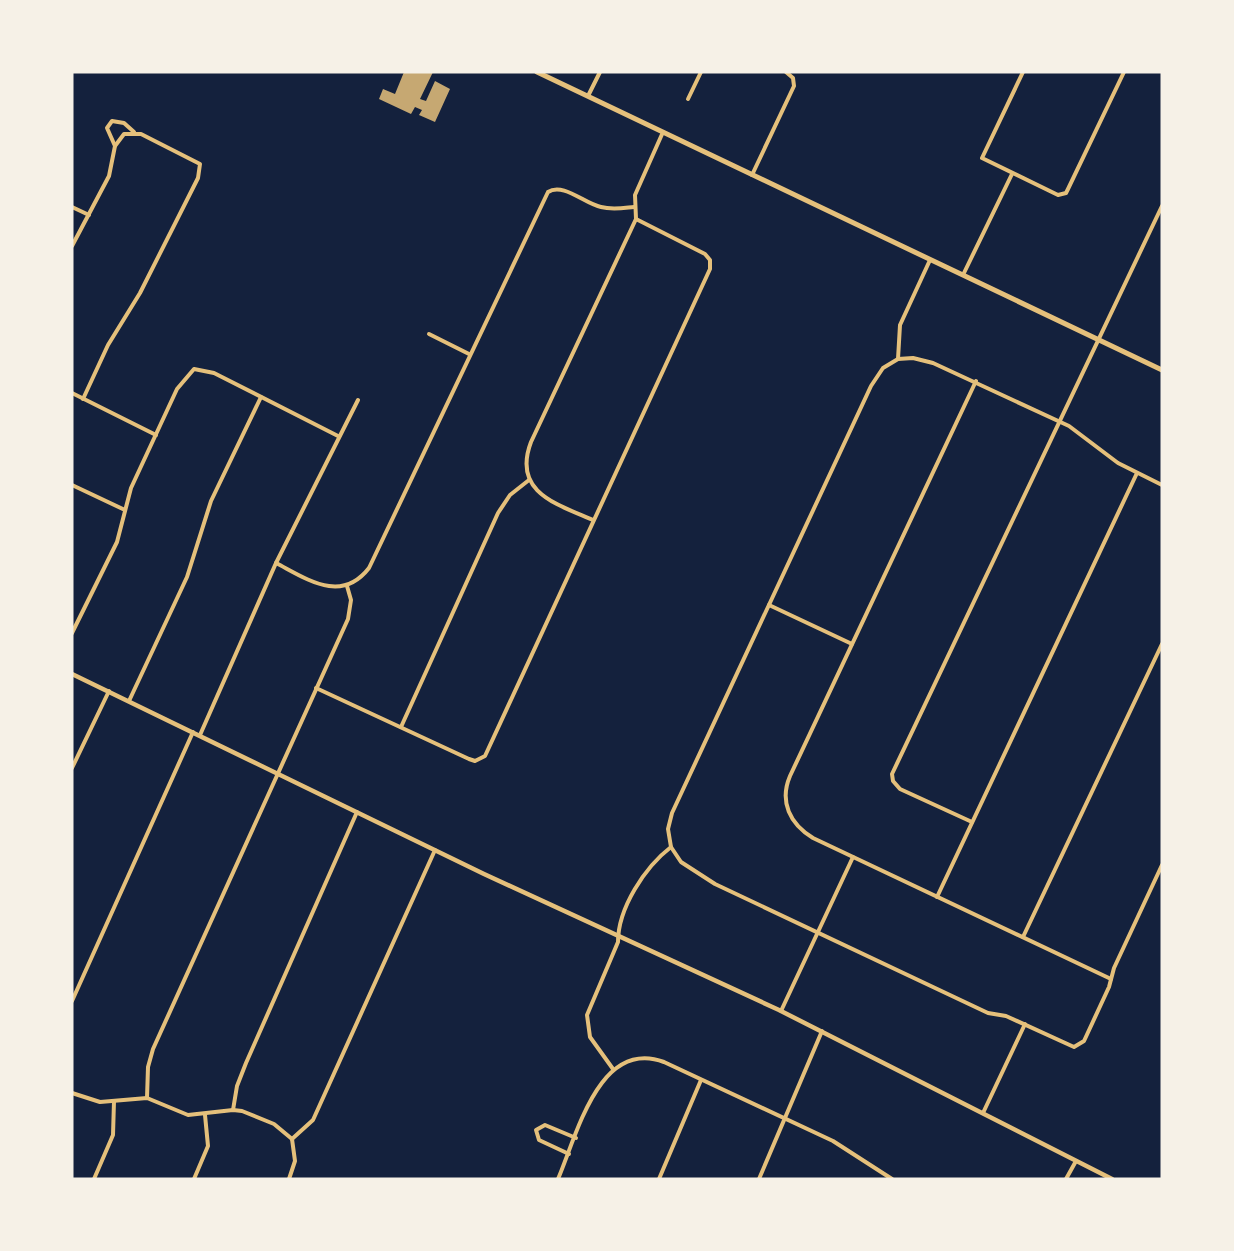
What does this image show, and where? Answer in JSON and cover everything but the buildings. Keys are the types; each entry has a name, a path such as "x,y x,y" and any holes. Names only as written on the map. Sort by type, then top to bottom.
{"main road":[{"path":"537,72 1162,370"}],"street":[{"path":"588,96 600,72"},
{"path":"688,99 701,72"},
{"path":"752,175 792,89 794,82 791,75 786,72"},
{"path":"1023,72 982,158 1054,194 1062,195 1068,189 1124,72"},
{"path":"83,399 108,345 158,258 198,178 201,166 193,158 135,132 124,123 112,121 107,128 115,146"},
{"path":"72,246 112,169 115,146 121,137 135,132"},
{"path":"593,520 551,502 529,480 526,468 531,442 636,219 634,207 638,184 663,132"},
{"path":"963,275 1012,174"},
{"path":"276,563 322,586 335,588 347,586 364,574 373,562 544,198 552,189 562,190 602,208 634,207"},
{"path":"972,822 900,789 892,781 892,774 1162,206"},
{"path":"72,207 89,216"},
{"path":"316,688 469,759 481,759 489,749 708,275 710,260 701,252 636,219"},
{"path":"898,359 900,325 930,260"},
{"path":"429,334 470,354"},
{"path":"1162,485 1114,460 1081,432 976,381 925,360 898,359 883,368 871,386 670,816 668,832 671,847 681,862 701,876 988,1012 1006,1016 1077,1047 1084,1041 1114,968 1162,865"},
{"path":"72,633 113,550 131,488 177,389 194,369 214,373 338,436"},
{"path":"976,381 788,780 785,798 787,810 802,831 1111,979"},
{"path":"72,393 156,435"},
{"path":"129,701 187,577 197,538 211,501 261,397"},
{"path":"200,735 276,563 358,400"},
{"path":"937,897 1137,473"},
{"path":"401,727 498,513 510,495 529,480"},
{"path":"72,485 125,510"},
{"path":"147,1098 148,1067 151,1055 276,773 348,619 351,600 347,586"},
{"path":"769,605 852,644"},
{"path":"1023,937 1162,644"},
{"path":"72,674 435,850 781,1011 1112,1179"},
{"path":"72,768 109,691"},
{"path":"72,1001 194,732"},
{"path":"233,1110 237,1086 243,1069 358,812"},
{"path":"613,1069 590,1037 587,1015 618,936 618,929 644,873 652,862 671,847"},
{"path":"292,1139 313,1120 435,850"},
{"path":"781,1011 854,857"},
{"path":"983,1113 1025,1024"},
{"path":"759,1179 822,1031"},
{"path":"558,1179 596,1091 613,1069 632,1060 651,1059 833,1141 892,1179"},
{"path":"659,1179 701,1080"},
{"path":"72,1093 91,1100 114,1101 147,1098 182,1114 205,1115 233,1110 253,1114 274,1124 292,1139 296,1161 289,1179"},
{"path":"94,1179 113,1135 114,1101"},
{"path":"194,1179 208,1146 205,1115"},
{"path":"569,1154 539,1140 536,1130 539,1126 545,1125 576,1138"},
{"path":"1066,1179 1076,1161"}]}
